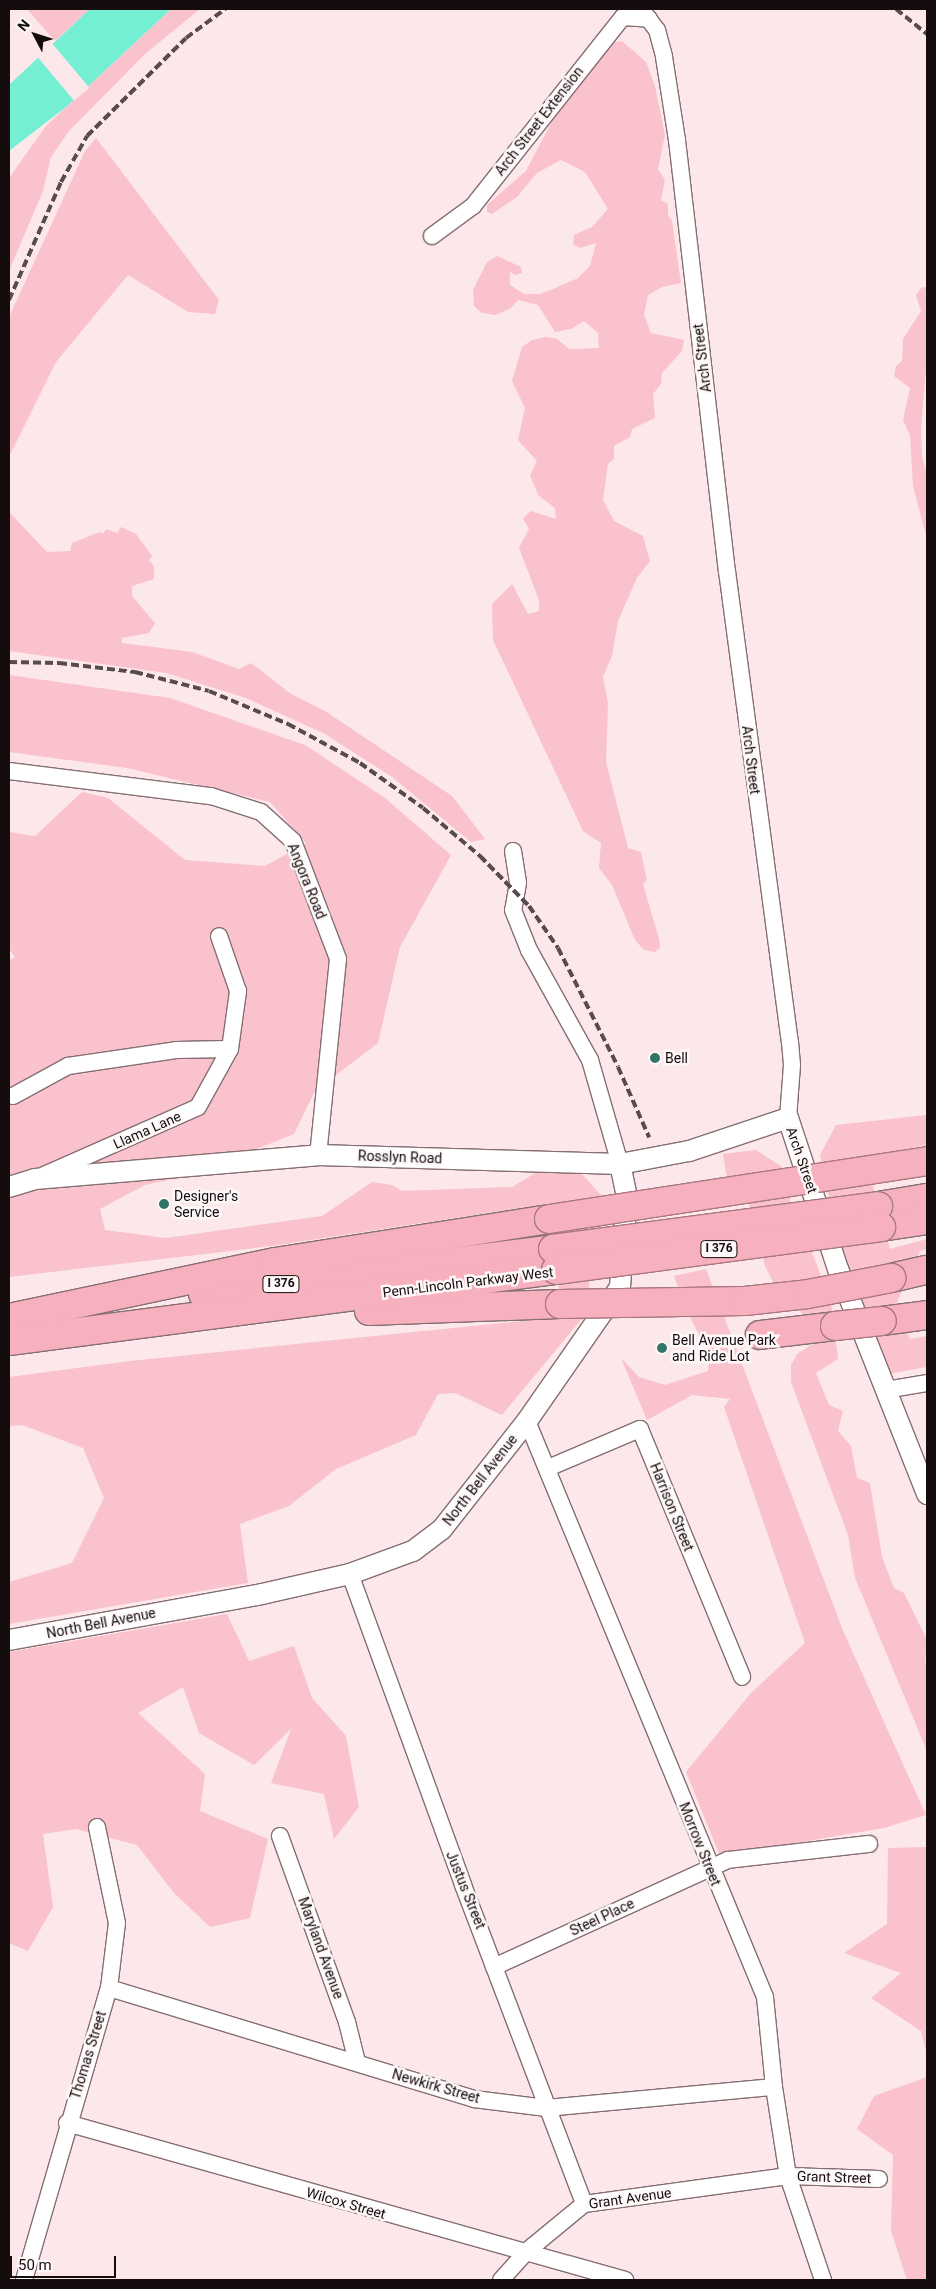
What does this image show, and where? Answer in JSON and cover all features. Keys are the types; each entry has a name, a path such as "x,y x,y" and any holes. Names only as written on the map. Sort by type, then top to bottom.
{"highway":[{"path":"9,1318 275,1262 927,1161"},
{"name":"Penn-Lincoln Parkway West","path":"880,1217 927,1198"},
{"name":"Penn-Lincoln Parkway West","path":"9,1340 182,1318 555,1260 880,1217 927,1220"},
{"name":"Penn-Lincoln Parkway West","path":"9,1318 555,1260"},
{"path":"182,1318 560,1304 745,1301 817,1293 927,1270"},
{"path":"760,1335 927,1315"}],"street":[{"name":"Arch Street Extension","path":"432,236 473,206 623,17 645,14"},
{"name":"Arch Street","path":"645,14 657,30 664,57 677,140 726,571 790,1042 792,1065 788,1118 838,1269 927,1492"},
{"name":"Angora Road","path":"9,771 211,796 262,812 293,841 338,959 318,1155"},
{"path":"513,851 518,883 514,910 529,950 590,1060 620,1164"},
{"name":"Llama Lane","path":"35,1179 198,1107 230,1049 238,991 219,936"},
{"path":"13,1096 68,1066 176,1050 230,1049"},
{"name":"Rosslyn Road","path":"9,1187 35,1179 318,1155 620,1164 688,1151 788,1118"},
{"name":"North Bell Avenue","path":"9,1640 262,1594 350,1574 413,1551 442,1529 527,1421 620,1288 627,1197 620,1164"},
{"path":"885,1390 927,1383"},
{"name":"Morrow Street","path":"527,1421 548,1468 709,1867 765,1997 774,2086 788,2176 819,2260 823,2280"},
{"name":"Harrison Street","path":"548,1468 640,1429 742,1677"},
{"name":"Justus Street","path":"350,1574 546,2108 584,2204"},
{"name":"Thomas Street","path":"24,2280 67,2123 109,1988 117,1923 97,1827"},
{"name":"Maryland Avenue","path":"280,1836 347,2022 356,2062"},
{"name":"Steel Place","path":"494,1967 709,1867 728,1860 869,1844"},
{"name":"Newkirk Street","path":"109,1988 474,2099 546,2108 774,2086"},
{"name":"Wilcox Street","path":"67,2123 438,2230 527,2251 625,2280"},
{"name":"Grant Street","path":"788,2176 879,2179"},
{"name":"Grant Avenue","path":"501,2280 527,2251 584,2204 788,2176"},
{"path":"813,2280 819,2260"}],"shaded area":[{"path":"27,9 90,9 55,41"},
{"path":"90,9 171,9 66,107 9,151 9,85"},
{"path":"171,9 200,9 146,53 69,131 51,157 43,191 9,271 9,178 46,126"},
{"path":"622,41 646,62 655,86 665,135 658,169 665,180 661,200 668,204 668,215 672,221 681,283 662,287 648,295 644,315 651,333 684,340 682,351 662,373 661,384 653,394 655,418 632,429 630,437 614,446 614,459 608,464 603,500 614,521 643,536 650,561 637,578 618,621 612,656 603,677 608,703 606,762 628,848 641,852 647,880 643,884 659,939 660,948 655,952 644,950 635,940 612,885 599,868 601,843 583,831 493,640 492,604 512,584 528,614 539,611 539,600 519,548 529,529 523,518 531,511 556,519 555,508 538,495 530,475 537,461 518,440 525,408 512,381 522,347 532,340 546,337 557,339 569,349 599,348 598,333 584,321 571,329 555,332 538,305 518,300 511,308 495,315 482,313 474,306 473,290 487,262 497,256 521,267 522,273 516,275 510,272 510,285 524,294 540,294 553,289 578,278 590,266 596,243 580,248 573,244 574,235 592,227 608,209 585,172 561,160 537,173 517,197 492,214 487,212 487,205 526,171 561,104 611,43"},
{"path":"96,138 219,300 215,314 188,312 128,275 56,362 9,457 9,317 85,151"},
{"path":"922,287 927,288 927,359 921,427 922,456 927,474 927,539 913,486 910,435 903,420 910,388 894,376 896,366 902,361 903,339 921,311 916,295"},
{"path":"9,512 47,552 70,551 72,543 100,532 103,534 106,529 117,533 121,527 136,534 152,556 149,560 154,566 154,579 132,586 132,596 155,623 149,633 122,638 122,643 192,652 239,669 251,663 291,694 325,711 452,796 485,839 471,842 392,777 325,734 246,698 166,673 9,651"},
{"path":"9,675 170,698 305,745 385,798 451,855 400,947 378,1043 315,1091 294,1134 193,1175 145,1185 100,1209 105,1230 166,1238 322,1216 372,1182 392,1185 402,1191 512,1187 537,1172 578,1170 602,1196 585,1315 502,1415 455,1393 438,1394 416,1435 336,1469 289,1506 240,1524 248,1583 9,1624 9,1582 72,1563 104,1498 83,1448 22,1425 9,1426 9,1377 130,1361 561,1317 552,1203 272,1246 9,1277 9,960 15,957 9,949 9,832 35,836 82,792 108,798 185,860 265,866 306,843 270,802 127,768 9,752"},
{"path":"927,1115 927,1145 873,1155 872,1183 890,1249 927,1239 927,1249 920,1251 896,1304 910,1339 927,1336 927,1367 888,1374 842,1257 820,1155 836,1125"},
{"path":"756,1150 782,1167 790,1201 817,1265 832,1307 838,1359 816,1373 829,1405 843,1411 838,1431 851,1446 857,1478 870,1483 882,1557 894,1588 904,1593 927,1640 925,1661 927,1667 927,1751 855,1578 848,1535 791,1382 791,1365 797,1354 814,1343 805,1317 774,1284 765,1266 748,1200 726,1174 723,1154"},
{"path":"706,1269 844,1633 926,1815 884,1828 720,1856 686,1772 751,1693 805,1643 724,1407 730,1399 692,1395 647,1420 621,1358 639,1377 665,1385 708,1371 710,1356 688,1313 674,1276"},
{"path":"227,1614 249,1661 294,1646 312,1698 346,1736 359,1807 334,1839 324,1794 271,1783 291,1729 254,1765 199,1733 183,1687 138,1713 205,1774 200,1811 268,1839 250,1918 210,1927 174,1893 137,1845 76,1829 43,1834 53,1907 28,1951 9,1943 9,1652"},
{"path":"927,1847 927,2055 921,2031 871,1998 901,1973 844,1953 887,1924 888,1848"},
{"path":"927,2077 927,2280 907,2280 891,2231 893,2155 857,2129 874,2096"}],"pier":[{"path":"51,42 90,88 74,101 36,55"}],"railway":[{"path":"9,300 61,182 87,136 186,38 225,9"},
{"path":"896,9 927,34"},
{"path":"9,662 59,663 135,672 209,691 288,724 360,763 423,808 480,856 529,906 558,948 618,1067 649,1137"}],"place":[{"name":"Bell","path":"655,1058"},
{"name":"Designer's Service","path":"164,1204"},
{"name":"Bell Avenue Park and Ride Lot","path":"662,1348"}]}
